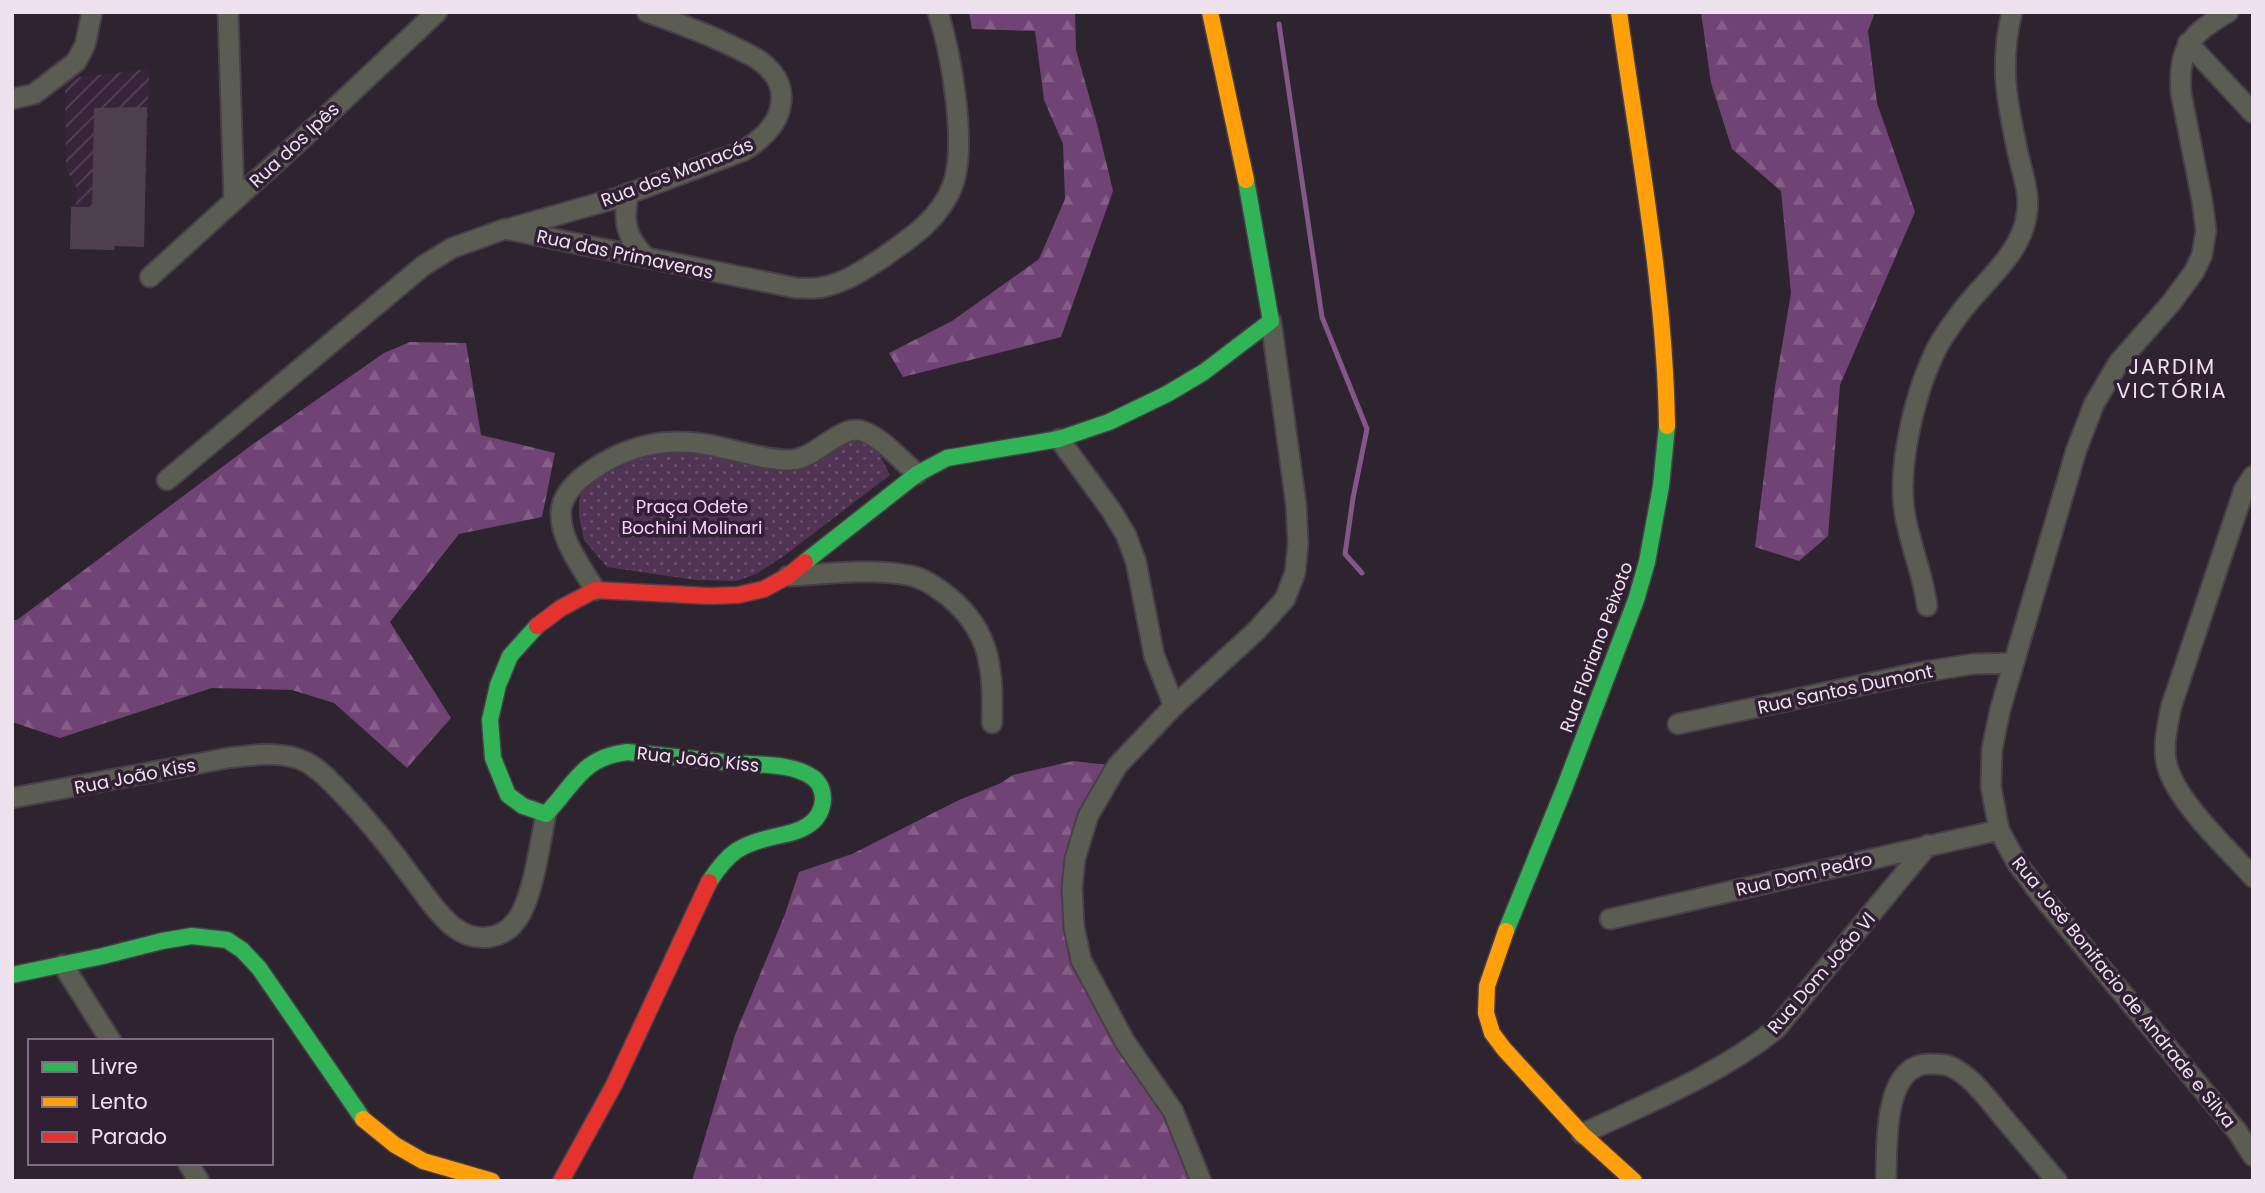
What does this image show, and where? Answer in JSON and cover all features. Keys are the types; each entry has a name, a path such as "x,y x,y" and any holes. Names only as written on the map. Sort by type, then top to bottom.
{"street":[{"path":"12,99 34,94 76,62 85,45 92,12"},
{"path":"228,12 234,200"},
{"name":"Rua dos Ipês","path":"150,277 437,12"},
{"name":"Rua dos Manacás","path":"505,229 629,194 743,151 758,142 770,129 780,113 782,93 778,79 763,62 714,37 647,12"},
{"name":"Rua das Primaveras","path":"505,229 768,284 796,288 823,287 843,281 917,234 940,209 952,187 957,164 958,125 950,67 938,12"},
{"path":"1201,1181 1173,1111 1125,1042 1081,960 1074,927 1072,888 1075,859 1088,816 1117,766 1174,706 1256,631 1285,599 1295,573 1298,544 1296,504 1271,321 1243,160 1210,12"},
{"name":"Rua Floriano Peixoto","path":"1619,12 1660,301 1666,371 1667,430 1661,486 1647,562 1636,600 1564,789 1505,933 1487,986 1486,1013 1492,1032 1504,1049 1582,1134 1634,1181"},
{"path":"1927,606 1925,588 1904,509 1902,483 1905,456 1920,393 1938,347 1961,312 2010,253 2022,233 2028,211 2009,111 2004,65 2012,12"},
{"path":"2228,12 2205,26 2188,43 2253,113"},
{"name":"Rua José Bonifacio de Andrade e Silva","path":"2188,43 2179,76 2205,220 2202,255 2194,272 2171,303 2119,362 2094,404 2076,451 2000,710 1992,749 1991,787 1999,830 2017,863 2220,1111 2253,1156"},
{"path":"629,194 625,208 630,239 646,257"},
{"path":"167,480 423,266 452,248 505,229"},
{"path":"546,814 523,806 508,796 492,758 489,720 498,685 510,656 535,628 561,608 595,590 709,596 738,595 764,589 788,576 916,474 947,458 1059,439 1109,422 1167,394 1204,372 1271,321"},
{"path":"595,590 564,534 562,501 571,486 593,469 636,448 666,442 694,442 765,457 797,460 844,433 857,430 874,436 916,474"},
{"path":"1059,439 1126,535 1136,562 1154,655 1174,706"},
{"path":"2253,477 2244,490 2171,707 2166,735 2166,759 2172,779 2190,806 2253,877"},
{"path":"788,576 872,571 909,575 934,585 963,609 980,634 990,660 993,682 992,723"},
{"name":"Rua Santos Dumont","path":"1678,724 1922,672 1973,664 2013,663"},
{"name":"Rua João Kiss","path":"12,798 257,754 282,755 306,761 325,775 372,825 440,914 457,929 474,937 490,938 505,932 517,920 526,901 546,814 581,774 603,756 627,752 779,767 802,772 816,779 823,791 822,808 814,823 802,830 752,840 736,849 722,862 708,884 614,1084 561,1181"},
{"name":"Rua Dom Pedro","path":"1610,919 1999,830"},
{"name":"Rua Dom João Vl","path":"1582,1134 1749,1051 1776,1029 1928,845"},
{"path":"12,975 167,940 197,935 224,938 243,949 259,968 362,1118 395,1145 423,1161 492,1181"},
{"path":"64,965 110,1039"},
{"path":"1886,1181 1887,1139 1892,1100 1899,1082 1911,1069 1925,1063 1944,1064 1955,1068 1975,1085 2057,1181"},
{"path":"189,1165 199,1181"}],"shaded area":[{"path":"149,69 144,247 115,246 114,250 70,249 71,207 76,206 77,188 66,169 65,79"}],"green space":[{"path":"969,12 1075,12 1076,50 1113,191 1061,337 903,377 889,353 952,321 1039,259 1065,199 1063,144 1044,100 1035,31 972,29"},
{"path":"1701,12 1875,12 1868,31 1877,103 1915,212 1840,385 1828,536 1799,561 1755,547 1775,387 1791,293 1781,191 1732,149 1711,83"},
{"path":"410,342 466,343 481,435 555,453 542,517 459,534 390,622 451,718 407,768 334,703 292,690 212,688 60,738 12,722 12,620 17,620 253,444 384,353"},
{"name":"Praça Odete Bochini Molinari","path":"864,439 873,442 890,475 784,556 756,574 736,581 695,580 607,567 584,540 579,517 579,500 584,487 635,460 663,453 692,453 778,470 796,468 841,442"},
{"path":"1073,761 1117,766 1088,816 1074,927 1201,1181 692,1181 735,1035 785,914 799,872 852,854 1013,775"}],"building":[{"path":"147,107 144,247 115,246 114,250 70,249 71,207 92,207 94,108"}],"waterway":[{"path":"1279,24 1322,317 1367,429 1345,554 1362,573"}],"traffic: fast":[{"path":"805,562 917,474 947,458 1059,439 1109,422 1167,394 1204,372 1271,321 1246,180"},
{"path":"1506,931 1636,600 1647,562 1661,486 1667,426"},
{"path":"537,626 510,656 498,685 490,720 493,758 508,795 523,806 546,814 589,766 612,755 627,752 784,767 804,772 815,779 823,793 820,812 814,821 804,828 754,842 737,850 709,882"},
{"path":"12,975 192,936 227,940 242,950 259,968 363,1119"}],"traffic: slow":[{"path":"1210,12 1246,180"},
{"path":"1619,12 1656,270 1667,426"},
{"path":"1506,931 1487,986 1486,1013 1492,1033 1582,1134 1634,1181"},
{"path":"363,1119 395,1145 423,1161 492,1181"}],"traffic: jam":[{"path":"537,626 561,608 595,590 738,595 764,589 788,576 805,562"},
{"path":"561,1181 614,1085 709,882"}],"district":[{"name":"JARDIM VICTÓRIA","path":"2172,378"}]}
